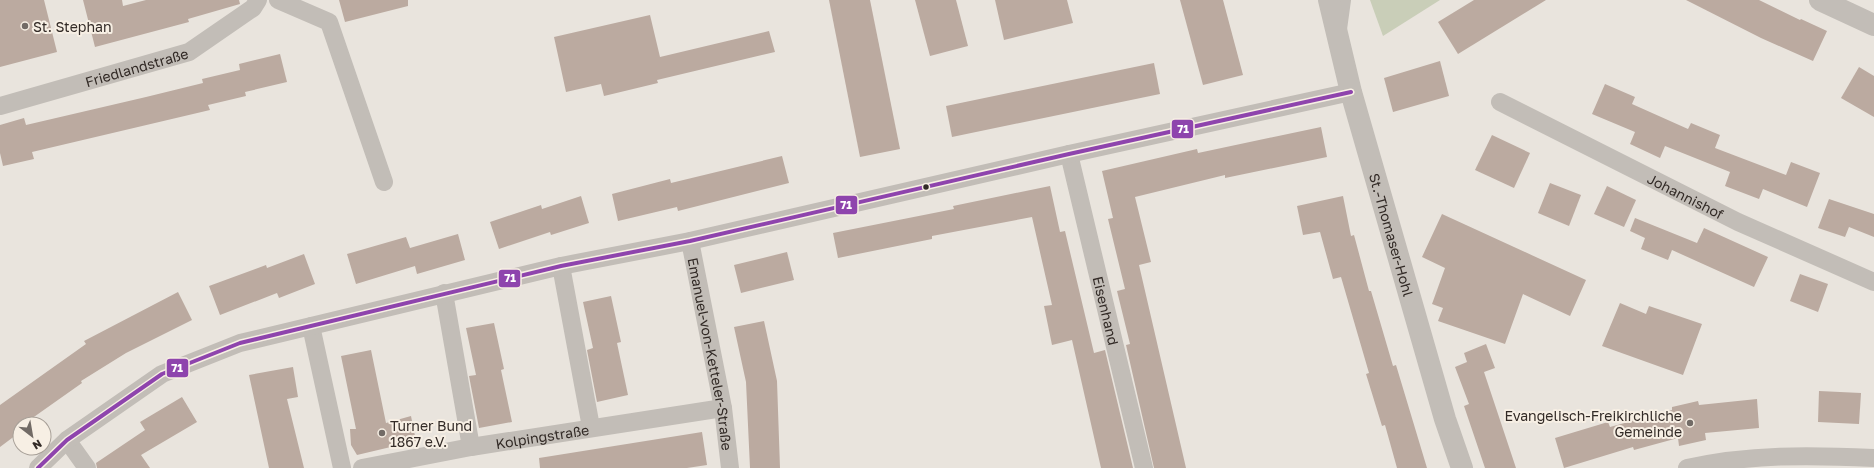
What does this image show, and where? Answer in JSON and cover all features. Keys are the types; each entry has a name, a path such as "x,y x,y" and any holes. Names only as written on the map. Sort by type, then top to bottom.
{"street":[{"name":"Friedlandstraße","path":"0,106 189,52 252,8 258,0"},
{"path":"278,0 329,22 384,182"},
{"name":"St.-Thomaser-Hohl","path":"1329,0 1350,92 1445,419 1462,468"},
{"path":"1337,31 1342,0"},
{"path":"1820,0 1874,25"},
{"path":"38,468 67,440 162,374 240,343 347,319 444,293 560,266 690,241 1069,154 1350,92"},
{"name":"Johannishof","path":"1500,102 1738,222 1874,282"},
{"name":"Eisenhand","path":"1069,154 1144,468"},
{"name":"Emanuel-von-Ketteler-Straße","path":"690,241 722,408 730,468"},
{"path":"560,266 591,427"},
{"path":"444,293 471,447"},
{"path":"311,326 342,468"},
{"name":"Kolpingstraße","path":"362,468 471,447 591,427 722,408"},
{"path":"67,440 87,468"},
{"path":"1687,468 1756,457 1829,456 1874,458"}],"green space":[{"path":"1370,0 1440,0 1383,36"}],"building":[{"name":"St. Stephan","path":"0,0 44,0 57,52 0,67"},
{"path":"83,0 122,0 123,6 146,0 239,0 240,4 188,19 189,22 95,47"},
{"path":"339,0 408,0 408,6 345,22"},
{"path":"829,0 870,0 900,149 860,157"},
{"path":"915,0 956,0 968,46 930,56"},
{"path":"995,0 1067,0 1073,23 1004,40"},
{"path":"1180,0 1223,0 1243,75 1203,85"},
{"path":"1474,0 1546,0 1458,54 1438,22"},
{"path":"1686,0 1759,0 1827,31 1813,61 1761,38"},
{"path":"650,15 660,57 769,31 775,52 657,80 658,83 604,96 601,84 566,92 554,37"},
{"path":"280,54 287,82 245,92 246,96 208,105 210,110 32,152 34,159 3,166 0,153 0,125 24,118 26,125 203,83 202,79 240,70 239,64"},
{"path":"1440,61 1449,96 1393,112 1384,78"},
{"path":"1154,63 1160,94 952,137 946,106"},
{"path":"1859,67 1874,76 1874,117 1841,98"},
{"path":"1605,84 1635,97 1632,104 1688,129 1691,123 1720,135 1715,148 1786,175 1791,162 1820,173 1807,207 1763,189 1759,199 1725,186 1730,172 1665,146 1660,158 1630,144 1635,132 1592,114"},
{"path":"1321,127 1327,157 1225,178 1225,175 1135,197 1151,262 1139,265 1186,468 1154,468 1126,345 1130,344 1117,291 1125,289 1108,219 1113,218 1102,171 1197,149 1198,153"},
{"path":"1492,135 1530,153 1514,188 1475,170"},
{"path":"782,156 789,183 678,211 677,207 618,221 612,194 670,179 671,183"},
{"path":"1550,183 1581,195 1569,226 1538,213"},
{"path":"1050,186 1060,232 1065,231 1094,353 1105,350 1133,468 1101,468 1072,340 1052,345 1044,306 1052,305 1032,217 932,236 932,239 838,258 833,233 954,209 953,206"},
{"path":"1607,186 1636,200 1624,227 1594,214"},
{"path":"581,196 589,223 551,235 550,232 499,249 490,222 541,205 542,209"},
{"path":"1343,196 1351,236 1354,235 1369,291 1371,291 1393,366 1396,365 1427,468 1397,468 1385,425 1382,426 1366,374 1369,373 1341,277 1333,279 1320,232 1303,235 1297,206"},
{"path":"1829,199 1874,214 1874,237 1849,227 1845,237 1818,228"},
{"path":"1442,214 1586,280 1570,316 1523,294 1505,344 1438,321 1443,308 1432,304 1445,268 1422,257"},
{"path":"1635,218 1697,243 1704,228 1768,257 1754,287 1672,250 1668,260 1641,249 1645,238 1630,231"},
{"path":"458,234 465,260 417,274 415,266 356,284 347,254 406,237 410,248"},
{"path":"787,252 794,280 741,293 734,265"},
{"path":"304,254 315,284 279,298 277,293 220,315 209,286 266,265 267,268"},
{"path":"1800,274 1828,284 1818,312 1790,301"},
{"path":"178,292 192,320 126,353 81,381 82,383 35,416 12,416 12,438 0,447 0,405 86,344 84,341"},
{"path":"611,296 621,342 617,343 628,395 597,402 587,350 593,348 583,302"},
{"path":"1620,303 1646,314 1649,306 1702,324 1683,375 1602,346"},
{"path":"764,321 777,381 780,468 750,468 746,382 734,327"},
{"path":"494,323 504,369 501,370 512,422 479,428 469,376 476,375 466,328"},
{"path":"1486,344 1495,368 1484,372 1516,468 1485,468 1464,406 1469,404 1455,367 1467,362 1464,353"},
{"path":"371,350 386,423 411,416 416,441 357,455 351,445 350,429 356,429 341,356"},
{"path":"293,367 298,397 287,399 304,468 269,468 249,375"},
{"path":"1819,391 1861,393 1859,424 1818,422"},
{"path":"182,397 197,422 141,455 150,468 97,468 96,463 145,430 140,422"},
{"path":"1757,399 1759,428 1705,433 1706,440 1679,446 1678,438 1634,450 1633,447 1564,468 1555,438 1608,422 1610,427 1672,410 1672,407 1698,401 1699,405"},
{"path":"702,432 707,465 687,468 540,468 539,458"}],"transit line":[{"name":"71","path":"38,468 67,440 162,374 240,343 561,266 690,241 1069,154 1351,92"}],"place":[{"name":"St. Stephan","path":"25,26"},
{"name":"Evangelisch-Freikirchliche Gemeinde","path":"1690,423"},
{"name":"Turner Bund 1867 e.V.","path":"382,433"}]}
